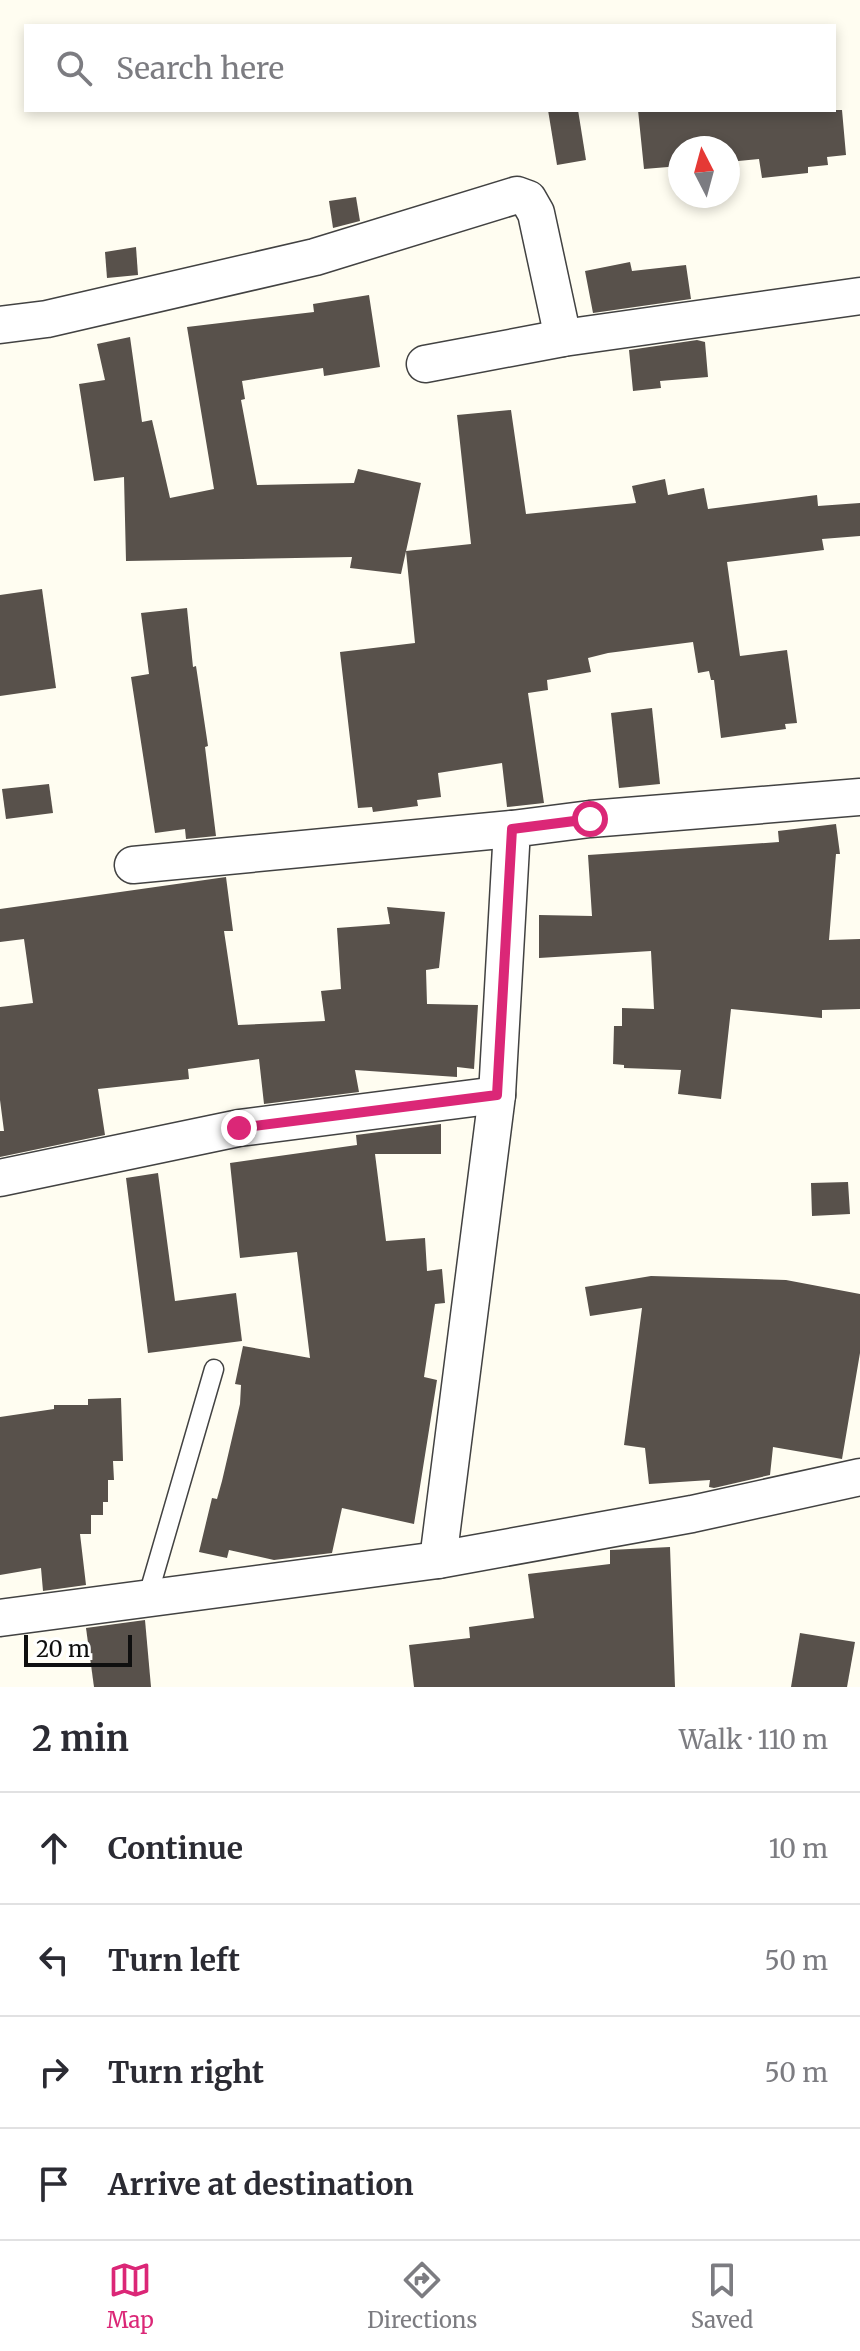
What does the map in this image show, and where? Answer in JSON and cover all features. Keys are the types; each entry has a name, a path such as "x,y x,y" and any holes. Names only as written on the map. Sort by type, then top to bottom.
{"street":[{"path":"0,325 47,319 315,257 517,195 528,199 536,213 563,338"},
{"path":"425,364 563,338 860,296"},
{"path":"133,865 590,819 860,797"},
{"path":"438,1560 497,1095 512,829"},
{"path":"0,1178 239,1128 497,1095"},
{"path":"0,1618 438,1560 692,1514 860,1477"}],"lane":[{"path":"147,1599 214,1369"}],"building":[{"path":"842,110 846,155 827,157 828,165 808,167 808,173 762,178 759,159 740,161 740,136 668,136 668,167 644,169 638,112"},
{"path":"548,112 578,112 586,160 557,165"},
{"path":"356,197 360,221 333,228 329,201"},
{"path":"136,247 138,275 107,278 105,252"},
{"path":"630,262 632,271 686,265 691,299 593,313 585,271"},
{"path":"369,295 380,367 324,376 323,368 242,381 245,399 241,400 257,485 354,483 358,469 421,483 401,574 350,568 352,557 126,561 124,477 94,481 79,384 105,380 97,344 130,337 142,422 152,420 170,498 214,489 187,327 314,312 313,304"},
{"path":"697,340 705,342 708,377 660,381 661,388 633,391 629,350"},
{"path":"511,410 526,514 636,503 632,486 665,479 668,495 704,488 708,509 817,495 818,506 860,503 860,536 822,539 824,550 727,562 740,656 787,650 797,723 785,724 786,729 721,738 714,680 711,680 709,671 698,673 693,642 608,653 588,658 591,672 547,680 548,690 528,693 544,803 507,807 502,763 438,773 441,797 417,800 418,806 373,812 372,807 358,808 340,652 415,643 406,551 471,544 457,415"},
{"path":"42,589 56,688 0,696 0,595"},
{"path":"187,608 193,667 196,666 208,746 205,747 216,836 186,839 185,829 155,833 131,677 149,674 141,613"},
{"path":"652,708 660,784 619,788 611,713"},
{"path":"49,784 53,813 6,819 2,789"},
{"path":"836,824 840,854 836,854 829,940 860,939 860,1009 822,1010 822,1018 731,1009 721,1099 678,1094 681,1070 624,1068 624,1065 613,1064 614,1026 622,1026 622,1008 654,1009 651,951 539,958 539,915 592,916 588,855 779,842 778,831"},
{"path":"226,877 233,931 224,931 238,1025 325,1021 321,991 341,989 337,928 390,924 387,907 445,912 439,968 426,970 427,1004 478,1005 474,1069 457,1067 457,1077 355,1070 359,1092 264,1104 259,1059 188,1069 189,1079 98,1089 105,1135 0,1157 0,1131 4,1131 0,1100 0,1007 33,1003 24,939 0,942 0,909"},
{"path":"441,1124 441,1154 375,1154 386,1241 425,1238 427,1271 442,1269 445,1303 435,1304 424,1377 437,1380 414,1524 342,1508 332,1553 274,1560 229,1550 227,1558 199,1552 212,1498 217,1499 222,1481 240,1404 241,1385 235,1384 243,1346 310,1358 297,1252 240,1258 230,1163 357,1145 356,1135"},
{"path":"158,1173 175,1301 236,1293 242,1341 148,1353 126,1178"},
{"path":"848,1182 850,1214 812,1216 811,1183"},
{"path":"651,1276 786,1280 860,1294 860,1353 842,1459 773,1447 770,1475 714,1488 709,1487 710,1480 649,1484 645,1448 624,1445 642,1308 590,1316 585,1287"},
{"path":"121,1398 123,1461 113,1461 114,1480 108,1480 108,1502 103,1502 103,1515 91,1515 91,1534 80,1534 86,1585 43,1591 41,1568 0,1575 0,1417 54,1409 54,1405 88,1405 88,1399"},
{"path":"670,1547 675,1687 414,1687 409,1645 470,1638 469,1627 534,1618 528,1574 610,1564 610,1550"},
{"path":"145,1620 151,1687 94,1687 86,1628"},
{"path":"800,1633 855,1642 847,1687 791,1687"}],"route":[{"path":"239,1128 497,1095 512,829 590,819"}]}
